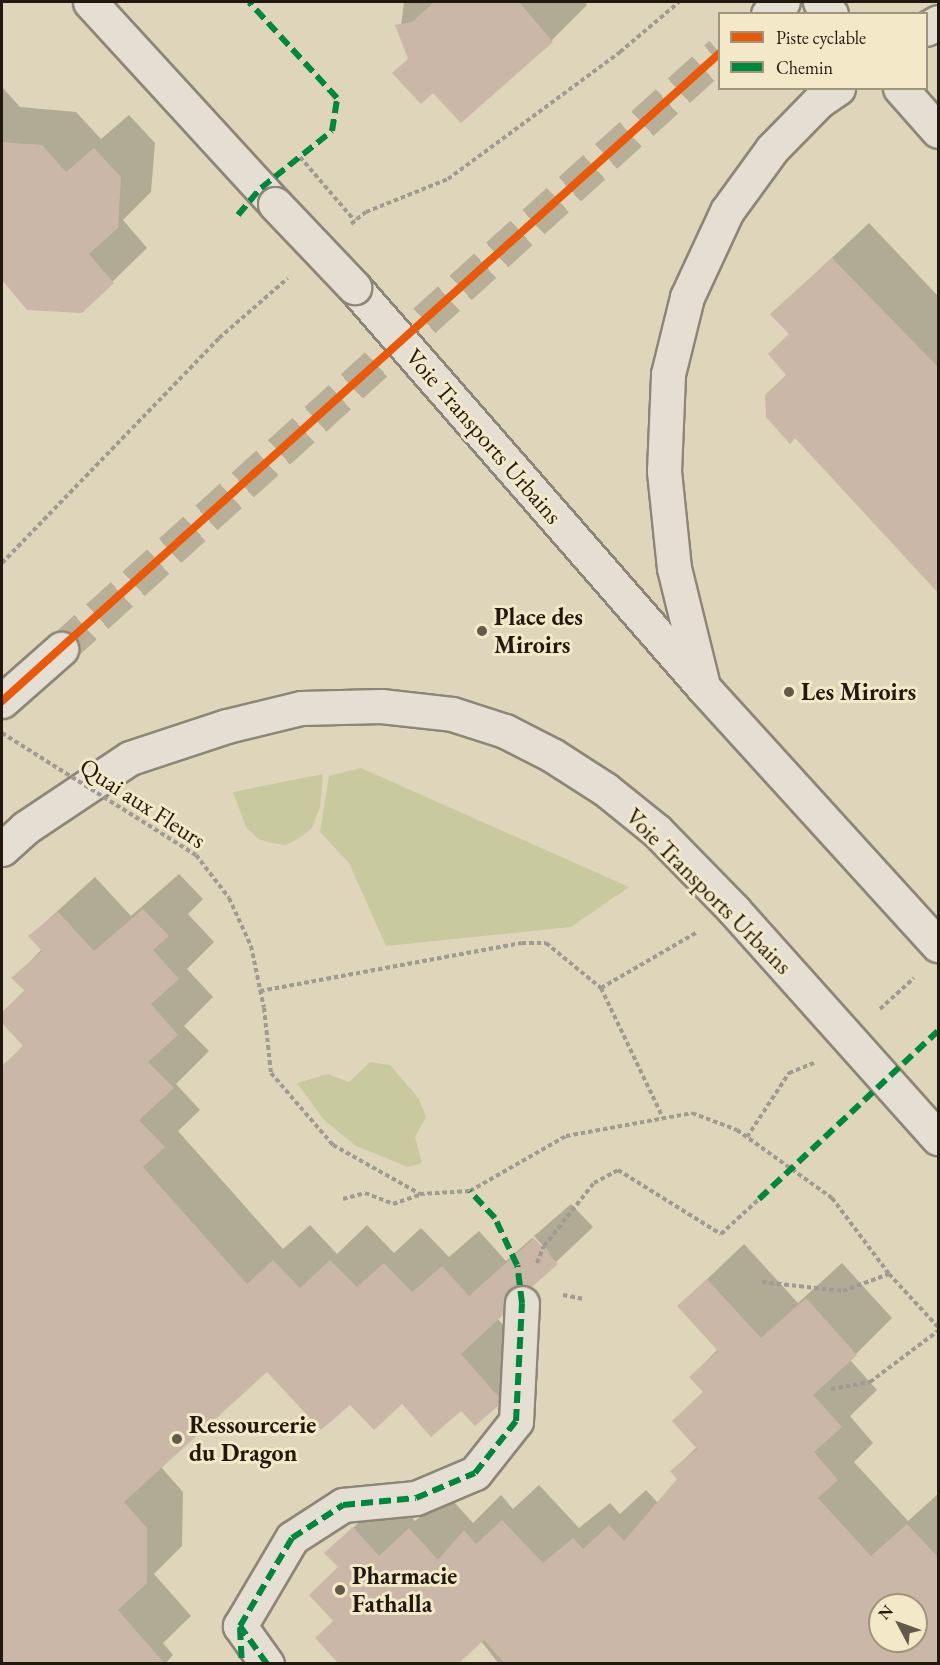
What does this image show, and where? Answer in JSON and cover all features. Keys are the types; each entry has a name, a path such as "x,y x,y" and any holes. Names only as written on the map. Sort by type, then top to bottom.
{"street":[{"name":"Voie Transports Urbains","path":"90,2 354,287 703,687 939,945"},
{"path":"770,12 783,2"},
{"path":"902,90 939,131"},
{"name":"Voie Transports Urbains","path":"703,687 673,557 664,471 668,374 687,297 727,211 772,149 828,95"},
{"path":"2,702 61,649"},
{"name":"Voie Transports Urbains","path":"2,849 25,828 130,758 227,726 301,708 381,706 452,714 505,731 552,755 605,789 657,831 734,910 939,1138"},
{"path":"242,1664 240,1626 292,1538 344,1505 416,1498 475,1473 516,1421 522,1303"},
{"path":"240,1626 267,1664"}],"path":[{"path":"300,157 355,221"},
{"path":"601,988 698,932"},
{"path":"260,991 522,943 546,943 601,988 663,1119"},
{"path":"747,1137 789,1073 825,1059"},
{"path":"343,1199 365,1193 393,1204 420,1194 470,1191 566,1136 692,1113 747,1137 832,1198 889,1274 939,1329 870,1382 831,1389"},
{"path":"522,1303 544,1246 594,1183 618,1170 721,1234 759,1199"},
{"path":"762,1282 843,1291 889,1274"}],"green space":[{"path":"361,768 629,887 571,927 386,946 349,863 320,832 329,776"},
{"path":"323,774 320,807 312,828 301,837 286,845 272,843 258,839 246,827 233,792"},
{"path":"370,1062 390,1065 419,1099 426,1117 415,1137 422,1163 408,1167 356,1146 323,1119 297,1083 328,1074 349,1082"}],"building":[{"path":"434,2 519,2 553,42 461,123 433,93 421,104 392,73 408,59 395,25 412,22"},
{"path":"2,142 42,145 66,172 94,148 121,177 118,228 89,254 114,283 82,313 27,310 2,280"},
{"path":"832,258 939,368 939,594 795,438 790,444 766,417 765,395 786,375 768,354 789,334 770,314"},
{"path":"143,909 169,936 153,950 179,979 151,1004 178,1035 148,1062 174,1088 139,1120 165,1147 143,1167 247,1284 273,1260 300,1288 330,1260 357,1287 384,1263 412,1292 442,1266 469,1296 534,1238 558,1264 532,1287 522,1284 507,1292 503,1315 461,1354 498,1396 498,1406 475,1426 461,1411 431,1437 402,1404 374,1430 350,1405 321,1430 267,1372 124,1502 147,1528 147,1583 118,1610 165,1664 2,1664 2,1066 23,1046 2,1023 2,1012 25,991 11,978 42,951 28,936 58,912 94,951"},
{"path":"707,1279 761,1338 806,1298 857,1355 813,1395 842,1427 814,1452 838,1480 818,1498 871,1556 907,1524 939,1558 939,1664 505,1664 484,1640 458,1664 339,1664 315,1638 333,1621 309,1595 338,1567 324,1553 353,1527 379,1556 409,1528 438,1560 464,1530 476,1544 502,1520 543,1563 573,1538 583,1549 609,1525 624,1541 677,1479 670,1471 697,1449 672,1421 703,1392 689,1377 718,1351 677,1306"}],"tunnel":[{"path":"61,649 718,55"}],"marked path":[{"path":"238,215 261,188 332,131 337,98 249,2"},
{"path":"759,1199 938,1031"},
{"path":"267,1664 240,1626 292,1538 343,1505 416,1498 475,1473 516,1421 522,1303 517,1265 495,1218 470,1191"},
{"path":"240,1628 242,1664"}],"cycle path":[{"path":"2,701 718,55"}],"place":[{"name":"Place des Miroirs","path":"482,631"},
{"name":"Les Miroirs","path":"789,692"},
{"name":"Ressourcerie du Dragon","path":"177,1439"},
{"name":"Pharmacie Fathalla","path":"340,1590"}]}
